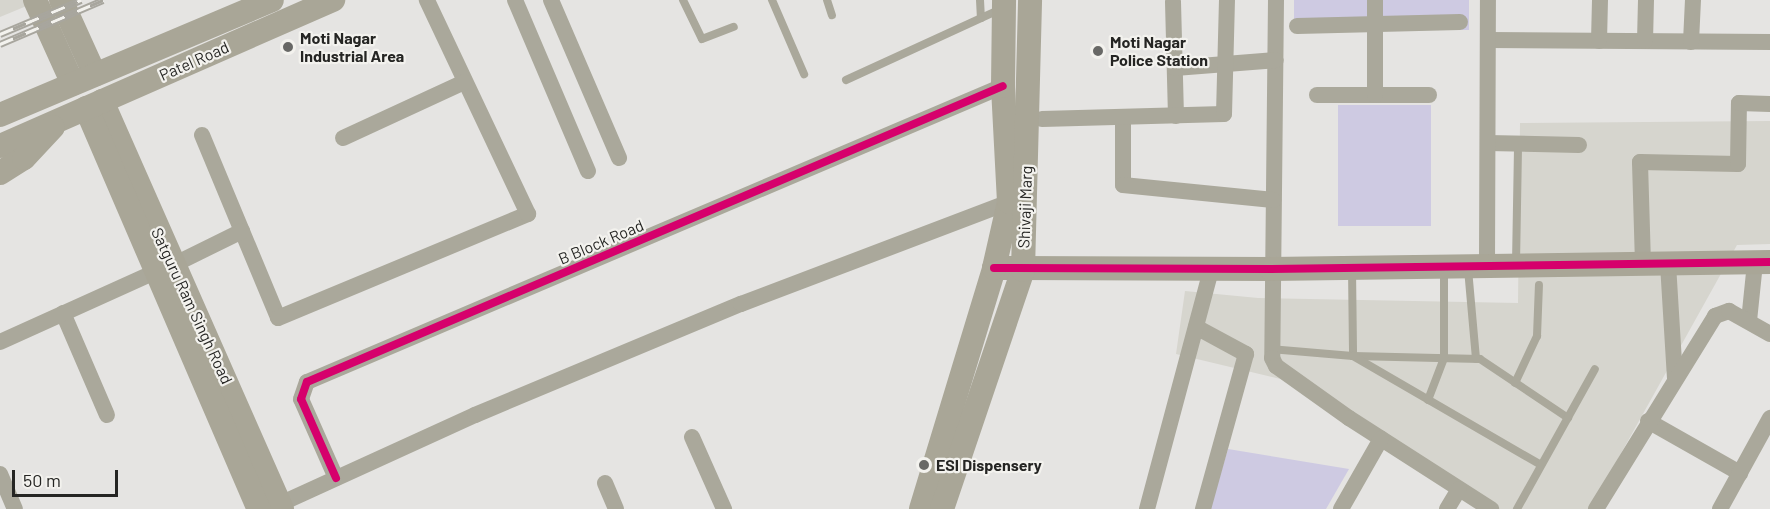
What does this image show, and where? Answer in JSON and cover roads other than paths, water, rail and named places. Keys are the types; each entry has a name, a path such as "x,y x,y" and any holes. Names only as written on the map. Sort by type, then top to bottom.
{"main road":[{"path":"35,0 73,84"},
{"path":"61,0 95,75"},
{"name":"Patel Road","path":"0,115 272,0"},
{"name":"Patel Road","path":"0,146 333,0"},
{"name":"Shivaji Marg","path":"942,509 1023,270 1030,0"},
{"name":"Shivaji Marg","path":"921,509 994,267 1009,202 1003,86 1004,4"},
{"path":"0,100 46,96"},
{"name":"Satguru Ram Singh Road","path":"94,105 164,269 274,507"},
{"path":"0,173 24,158 56,123"},
{"path":"994,267 1023,270 1211,270 1763,263"}],"street":[{"path":"202,135 278,318 528,214 427,0"},
{"path":"516,0 588,171"},
{"path":"551,0 619,158"},
{"path":"1042,119 1224,114 1227,0"},
{"path":"1276,0 1269,349 1276,366 1483,507"},
{"path":"1375,0 1375,95"},
{"path":"1466,266 1488,143 1488,0"},
{"path":"1599,0 1599,41"},
{"path":"1645,41 1646,0"},
{"path":"1691,42 1692,0"},
{"path":"1173,2 1176,116"},
{"path":"1297,26 1460,22"},
{"path":"1489,40 1770,42"},
{"path":"1175,68 1225,66 1276,60"},
{"path":"343,138 464,82"},
{"name":"B Block Road","path":"336,478 301,399 307,382 1003,86"},
{"path":"1317,95 1430,95"},
{"path":"1643,264 1640,162 1738,164 1739,104 1770,104"},
{"path":"1123,117 1123,185 1272,200"},
{"path":"1488,143 1579,145"},
{"path":"274,507 475,415 729,309 1009,202"},
{"path":"0,342 164,269 242,231"},
{"path":"1749,321 1763,263"},
{"path":"1668,264 1675,379"},
{"path":"1147,509 1211,270"},
{"path":"1596,509 1647,421 1719,313 1729,311 1770,333"},
{"path":"63,313 106,415"},
{"path":"1196,327 1246,354 1203,509"},
{"path":"1720,509 1770,418"},
{"path":"1647,421 1740,473"},
{"path":"692,437 723,509"},
{"path":"1341,509 1381,439"},
{"path":"0,474 15,509"},
{"path":"605,483 616,509"},
{"path":"1447,509 1459,489"}],"lane":[{"path":"682,0 702,39 734,27"},
{"path":"772,0 804,74"},
{"path":"827,0 832,15"},
{"path":"980,0 981,18"},
{"path":"846,80 981,18 1004,4"},
{"path":"1516,266 1518,144"},
{"path":"1428,400 1444,358 1466,266"},
{"path":"1466,266 1476,358"},
{"path":"1352,268 1353,356"},
{"path":"1515,383 1537,336 1539,285"},
{"path":"1269,349 1353,356 1476,358 1568,418"},
{"path":"1353,356 1542,465"},
{"path":"1517,509 1595,369"}],"railway":[{"path":"0,34 81,0"},
{"path":"0,44 103,0"}],"place":[{"name":"Moti Nagar Industrial Area","path":"288,47"},
{"name":"Moti Nagar Police Station","path":"1098,51"},
{"name":"ESI Dispensery","path":"924,465"}]}
